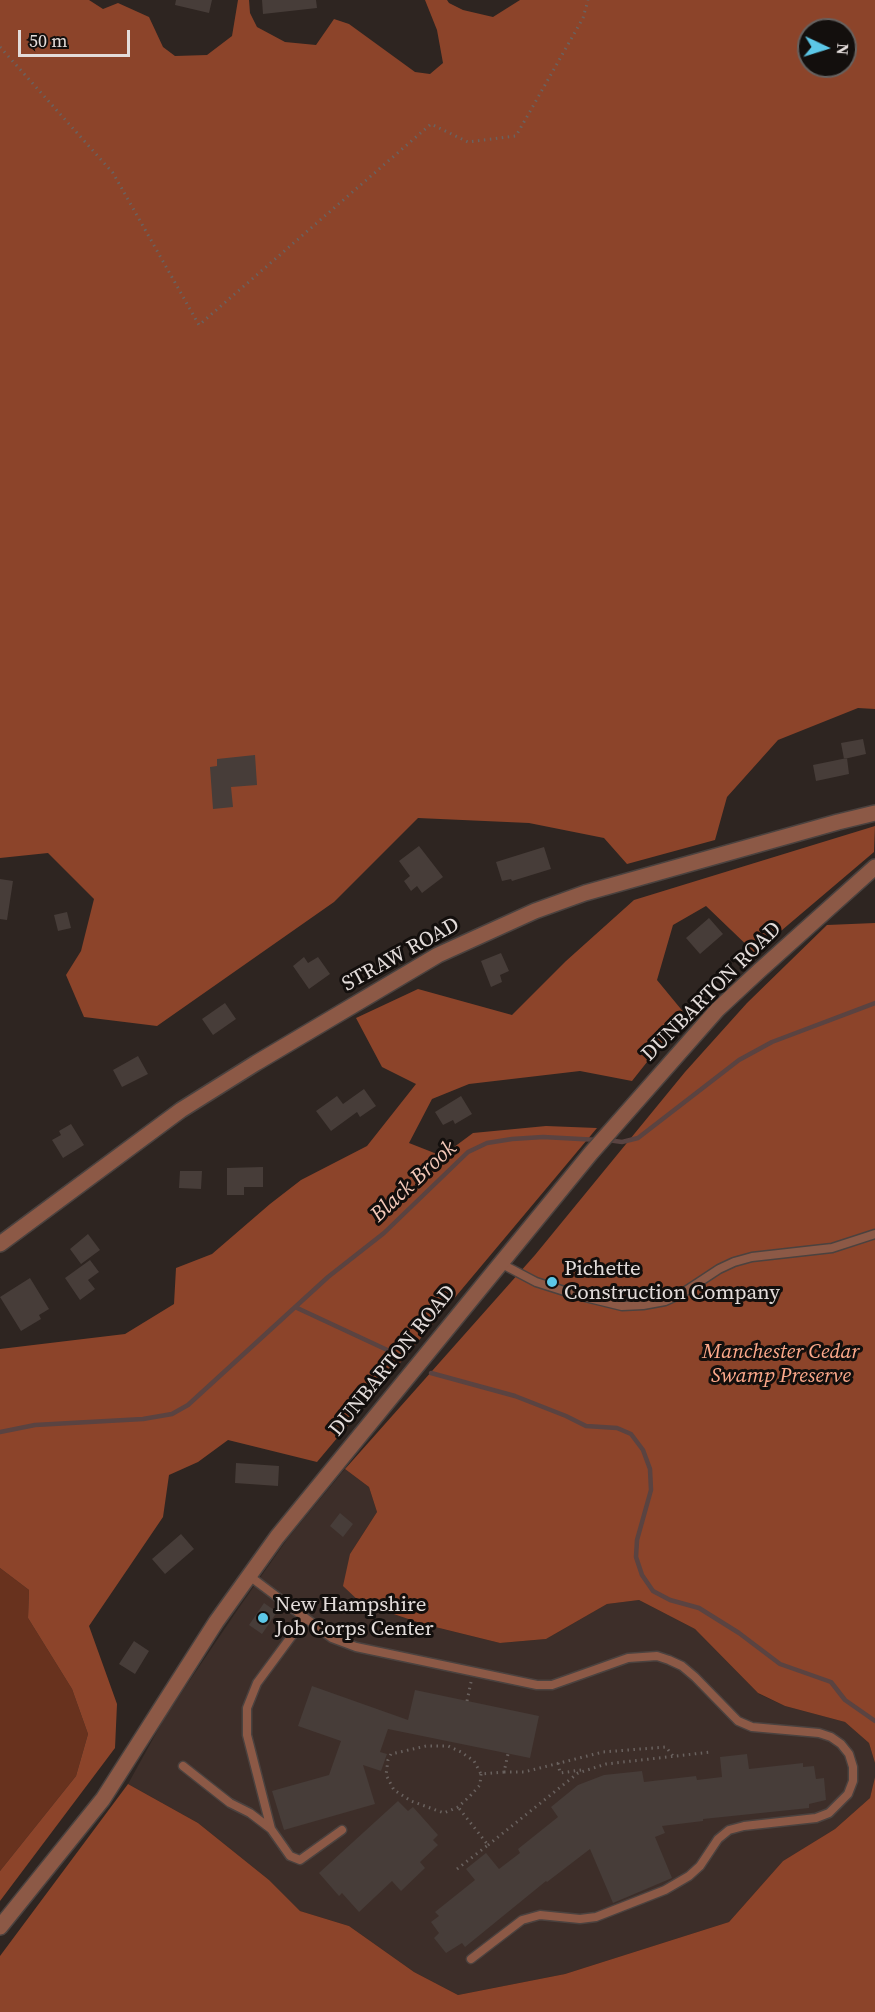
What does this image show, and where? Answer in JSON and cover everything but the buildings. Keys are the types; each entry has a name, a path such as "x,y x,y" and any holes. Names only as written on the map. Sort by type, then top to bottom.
{"street":[{"name":"STRAW ROAD","path":"0,1244 181,1110 438,956 535,911 585,893 875,813"},
{"name":"DUNBARTON ROAD","path":"0,1927 103,1799 248,1575 500,1263 591,1153 717,1011 875,867"}],"lane":[{"path":"500,1263 536,1282 577,1295 622,1306 643,1305 681,1294 734,1262 752,1257 832,1248 875,1234"},
{"path":"248,1575 332,1638 356,1647 537,1685 552,1685 628,1658 657,1656 682,1666 738,1721 752,1727 819,1733 841,1744 849,1755 853,1781 848,1794 829,1813 816,1818 744,1826 729,1830 718,1839 700,1866 689,1876 666,1890 596,1917 580,1919 540,1916 522,1920 471,1959"},
{"path":"271,1829 247,1735 247,1708 257,1683 305,1618"},
{"path":"183,1766 230,1803 250,1813 271,1829 290,1856 300,1860 342,1830"}],"path":[{"path":"0,47 113,172 199,325 431,124 468,142 516,136 583,18 588,0"},
{"path":"467,1701 474,1672"},
{"path":"426,1746 448,1746 468,1756 474,1761 481,1774 480,1785 458,1807 444,1813 411,1802 394,1790 386,1775 391,1754 426,1746"},
{"path":"481,1774 524,1772 603,1752 666,1747 673,1756"},
{"path":"457,1869 578,1773 606,1764 711,1752"},
{"path":"504,1772 508,1754"},
{"path":"558,1763 560,1773 591,1769"},
{"path":"458,1807 488,1845"}],"shaded area":[{"path":"345,1469 369,1487 377,1512 350,1554 361,1603 423,1624 500,1643 546,1639 607,1604 639,1600 695,1629 759,1694 785,1706 845,1722 869,1743 875,1763 875,1777 870,1798 835,1829 783,1861 729,1922 565,1974 458,1995 414,1972 349,1926 300,1911 269,1880 198,1823 128,1784 165,1717 238,1609 288,1538"},
{"path":"0,1568 29,1590 28,1618 72,1689 88,1734 76,1776 0,1871"}],"green space":[{"path":"0,0 89,0 103,9 118,3 149,17 163,47 175,56 207,55 232,36 238,0 249,0 250,13 257,27 285,42 316,45 334,19 349,24 415,72 430,74 443,63 437,30 425,0 447,0 463,10 493,17 520,0 875,0 875,709 858,708 778,740 727,797 715,840 627,864 604,838 529,823 418,818 334,902 157,1026 84,1017 66,975 81,951 94,899 48,853 0,858"},
{"path":"875,826 874,852 755,953 706,906 673,925 657,980 685,1014 632,1081 580,1071 469,1084 432,1099 409,1143 442,1156 473,1133 546,1126 597,1128 317,1462 228,1440 198,1462 169,1475 163,1517 89,1626 117,1704 115,1748 0,1901 0,1871 76,1776 88,1734 72,1689 28,1618 29,1590 0,1568 0,1349 125,1334 174,1304 176,1268 212,1254 301,1180 367,1146 416,1084 382,1067 356,1018 418,989 512,1015 566,961 634,900"},
{"name":"Manchester Cedar Swamp Preserve","path":"875,923 875,1763 869,1743 845,1722 785,1706 758,1693 695,1629 639,1600 607,1604 546,1639 500,1643 423,1624 361,1603 343,1586 350,1554 377,1512 369,1487 345,1469 535,1255 685,1072 747,1003 827,925"},
{"path":"875,1777 875,2012 0,2012 0,1956 128,1784 198,1823 269,1880 300,1911 349,1926 414,1972 458,1995 565,1974 729,1922 783,1861 835,1829 870,1798"}],"waterway":[{"name":"Black Brook","path":"608,1140 622,1142 638,1138 739,1060 772,1042 875,1003"},
{"name":"Black Brook","path":"0,1432 35,1425 143,1419 172,1414 188,1405 328,1277 384,1233 468,1152 487,1143 512,1139 543,1137 599,1140"},
{"path":"295,1307 398,1355"},
{"path":"431,1373 515,1396 586,1426 617,1428 631,1434 643,1450 650,1469 651,1490 637,1540 636,1557 642,1575 653,1591 670,1600 699,1608 739,1633 780,1664 831,1682 845,1700 875,1721"}],"place":[{"name":"Pichette Construction Company","path":"552,1282"},
{"name":"New Hampshire Job Corps Center","path":"263,1618"}]}
